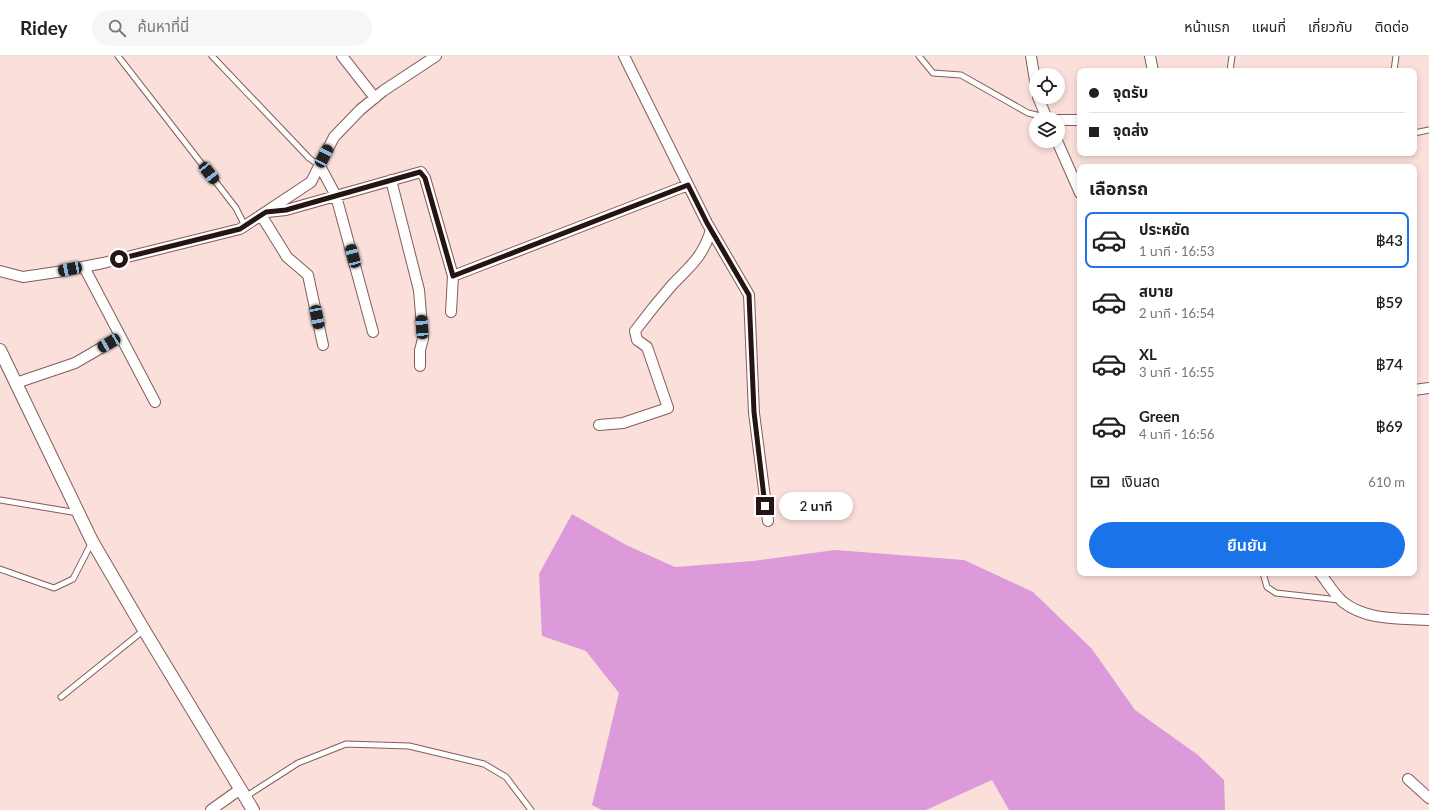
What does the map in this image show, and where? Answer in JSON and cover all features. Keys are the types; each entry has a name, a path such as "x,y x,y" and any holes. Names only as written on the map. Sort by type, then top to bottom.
{"street":[{"path":"342,56 375,98"},
{"path":"0,271 23,277 84,267 240,229 312,182 334,137 360,110 383,91 436,56"},
{"path":"624,56 711,230 749,295 754,412 768,521"},
{"path":"1033,68 1031,56 1036,56"},
{"path":"1150,56 1152,68"},
{"path":"1065,120 1077,120"},
{"path":"1060,148 1077,186"},
{"path":"320,166 336,196 373,332"},
{"path":"264,214 286,210 420,172 425,178 453,276 451,312"},
{"path":"391,180 419,290 423,339 420,350 420,366"},
{"path":"453,276 688,185"},
{"path":"264,214 287,258 308,275 323,345"},
{"path":"599,425 622,423 668,408 648,347 637,340 635,331 673,285 695,263 706,244 711,230"},
{"path":"84,267 155,402"},
{"path":"16,383 75,363 120,337"},
{"path":"0,350 92,541 252,810"},
{"path":"1417,390 1429,388"},
{"path":"1322,576 1342,601 1358,612 1374,616 1429,620"},
{"path":"1408,780 1429,798"},
{"path":"211,810 242,794"}],"lane":[{"path":"118,56 236,208 245,226"},
{"path":"212,56 309,158 320,166"},
{"path":"919,56 933,73 961,75 1029,114"},
{"path":"1230,68 1232,56"},
{"path":"1394,68 1396,56"},
{"path":"1417,132 1429,130"},
{"path":"0,500 79,514"},
{"path":"0,569 54,588 73,579 92,541"},
{"path":"1264,576 1267,587 1276,593 1342,601"},
{"path":"61,696 144,630"},
{"path":"242,794 298,763 346,744 409,746 484,764 506,778 531,810"}],"shaded area":[{"path":"572,514 626,545 675,567 753,561 835,550 964,560 1033,592 1092,649 1135,710 1198,755 1224,780 1225,810 1009,810 992,780 926,810 602,810 592,805 619,693 586,651 542,636 539,574"}],"route":[{"path":"119,259 240,229 266,212 286,210 420,172 425,178 453,276 470,268 688,185 707,223 749,295 754,412 765,506"}]}
